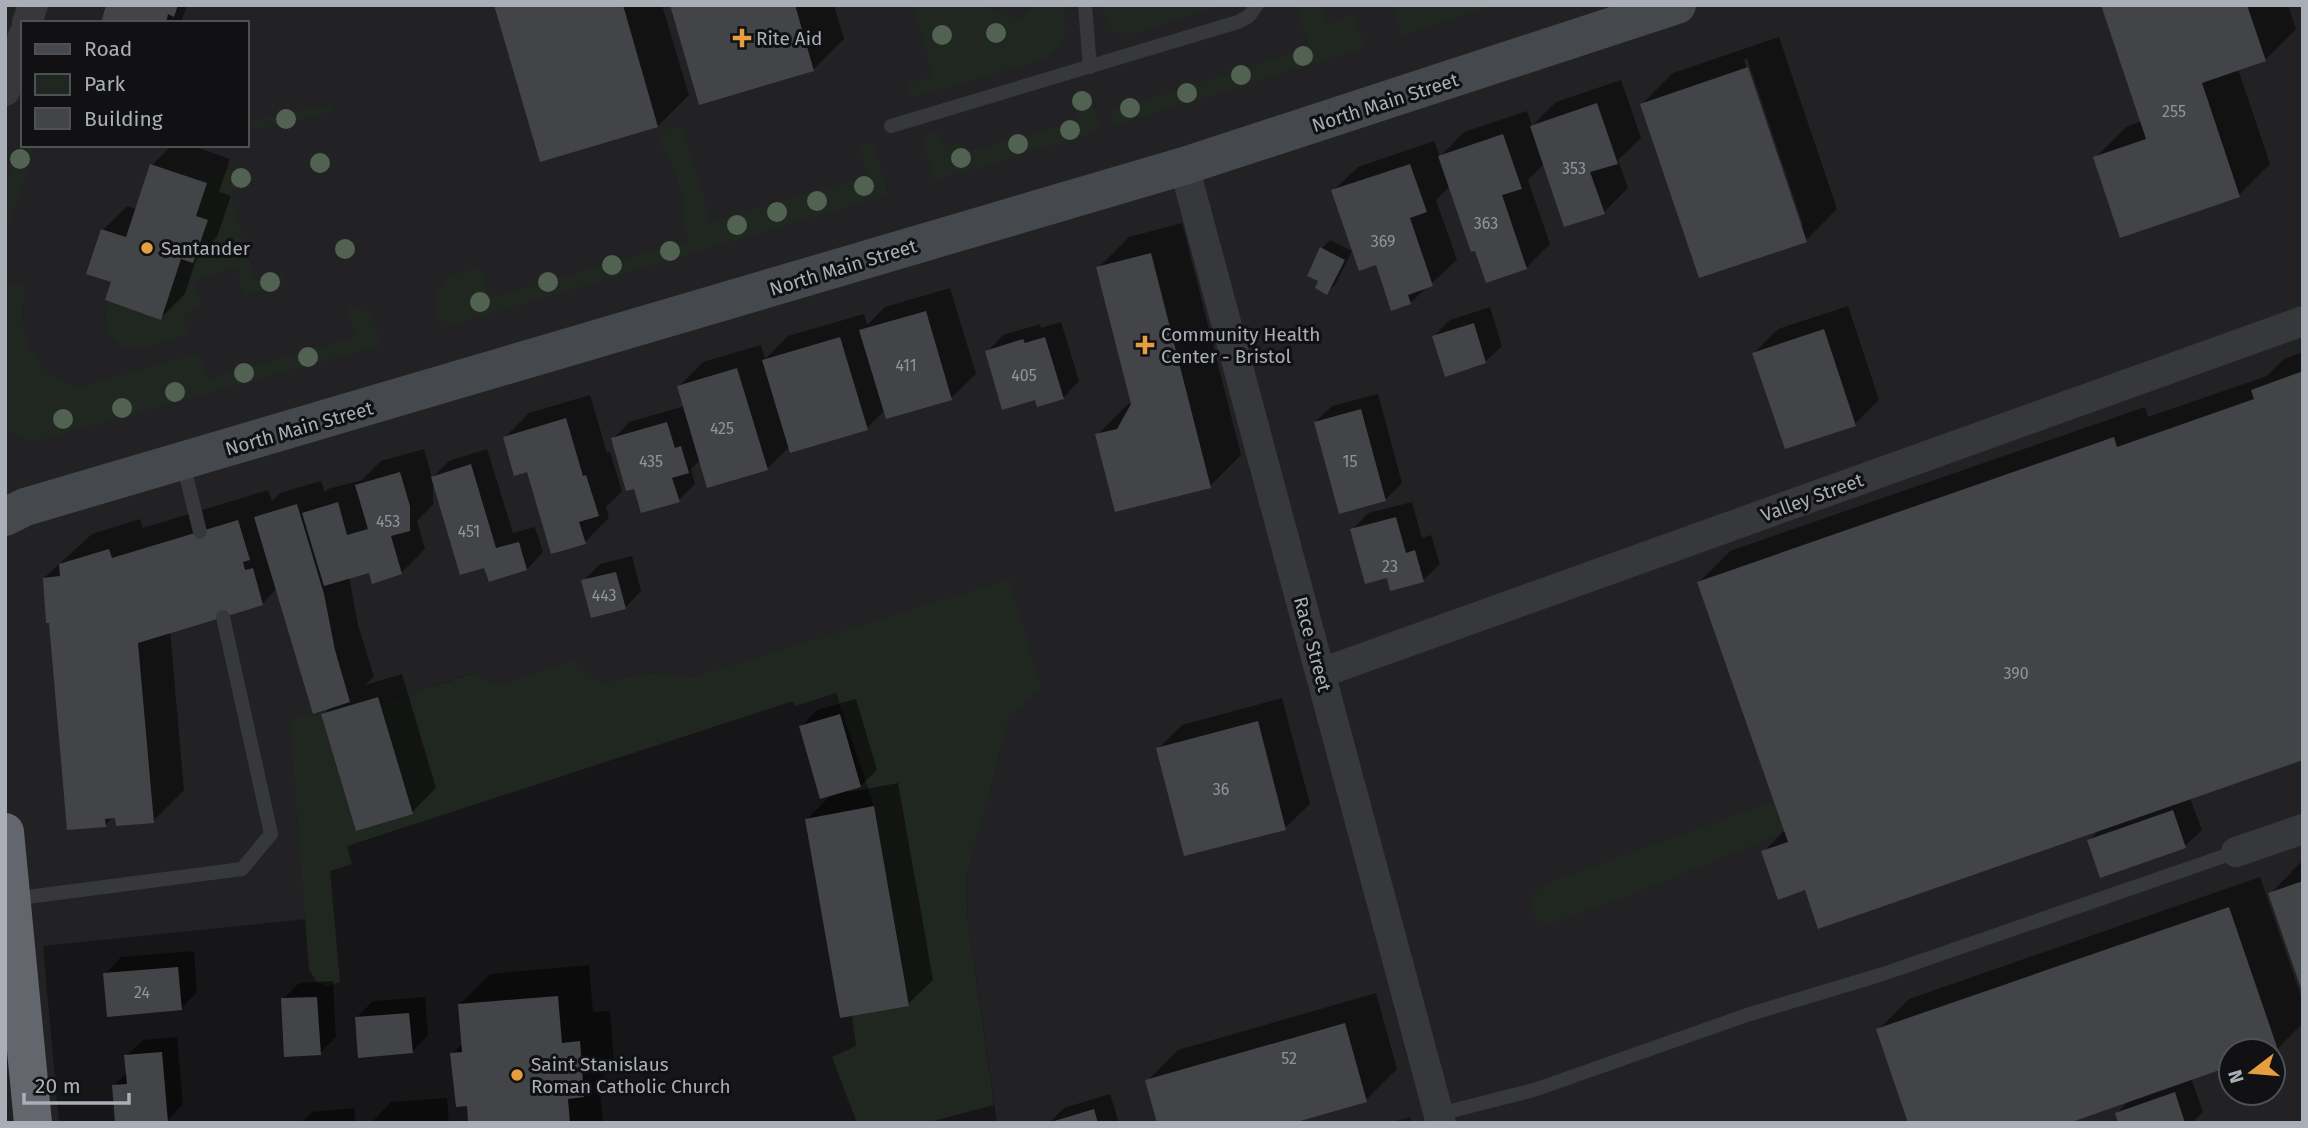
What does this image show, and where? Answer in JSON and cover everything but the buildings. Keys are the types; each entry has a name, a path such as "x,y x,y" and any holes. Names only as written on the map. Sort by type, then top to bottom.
{"highway":[{"path":"5,832 33,1123"}],"street":[{"name":"North Main Street","path":"5,517 25,507 1184,166 1677,5"},
{"path":"5,91 21,42"},
{"name":"Race Street","path":"1184,166 1440,1118"},
{"name":"Valley Street","path":"1321,673 2303,321"},
{"path":"2236,852 2303,829"}],"lane":[{"path":"1085,5 1090,67"},
{"path":"891,126 1238,22 1249,16 1257,5"},
{"path":"183,461 200,532"},
{"path":"12,899 242,869 271,834 223,617"},
{"path":"1440,1118 1534,1090 1746,1015 1883,974 2236,852"}],"shaded area":[{"path":"5,5 2303,5 2303,1123 1412,1123 1410,1117 1389,1123 997,1123 968,921 966,879 1010,714 1010,580 692,677 646,673 599,683 496,687 474,673 380,703 377,697 321,714 291,719 307,919 43,946 59,1123 5,1123"}],"green space":[{"path":"913,5 977,5 1020,20 1035,5 1062,5 1066,28 1060,46 1043,60 917,96 908,92 907,84 933,76"},
{"path":"1101,5 1219,5 1125,34 1110,27 1104,18"},
{"path":"1296,5 1320,5 1327,24 1354,15 1365,48 1115,125 1110,111 1309,48"},
{"path":"1393,5 1493,5 1402,36"},
{"path":"1089,90 1100,125 1097,132 934,181 922,139 928,134 939,131 942,143 946,146 964,142 967,152 1079,121 1074,101 1078,93"},
{"path":"330,104 334,108 331,112 248,132 248,122"},
{"path":"682,125 711,222 868,176 861,149 862,145 866,144 875,148 888,195 443,328 435,310 437,293 448,280 465,271 482,271 492,298 689,240 682,216 684,201 671,159 663,149 658,132"},
{"path":"21,142 21,147 34,147 5,239 5,185"},
{"path":"160,163 192,168 250,170 255,181 230,191 254,281 282,275 285,281 279,286 248,295 243,293 236,268 194,280 202,309 183,314 188,334 151,346 129,348 121,346 110,335 106,319 108,302 161,319 174,282 184,285 208,220 196,216 207,183 153,165"},
{"path":"20,282 25,284 22,314 25,335 34,355 58,380 79,387 193,355 201,357 207,379 355,337 348,312 350,306 357,306 372,315 379,336 379,346 40,440 27,441 5,428 5,286"},
{"path":"1010,579 1041,690 1010,715 966,880 968,921 994,1105 926,1123 857,1123 832,1057 856,1046 852,1016 909,1005 874,806 836,693 795,706 793,701 347,846 352,864 330,871 340,982 327,986 317,982 309,970 290,719 321,714 356,830 380,703 475,673 496,687 575,660 599,683 646,673 692,677"},
{"path":"1774,801 1784,832 1648,888 1553,923 1541,924 1533,914 1532,895 1548,883"}],"place":[{"name":"Rite Aid","path":"742,38"},
{"name":"Santander","path":"147,248"},
{"name":"Community Health Center - Bristol","path":"1145,345"},
{"name":"Saint Stanislaus Roman Catholic Church","path":"517,1075"}]}
